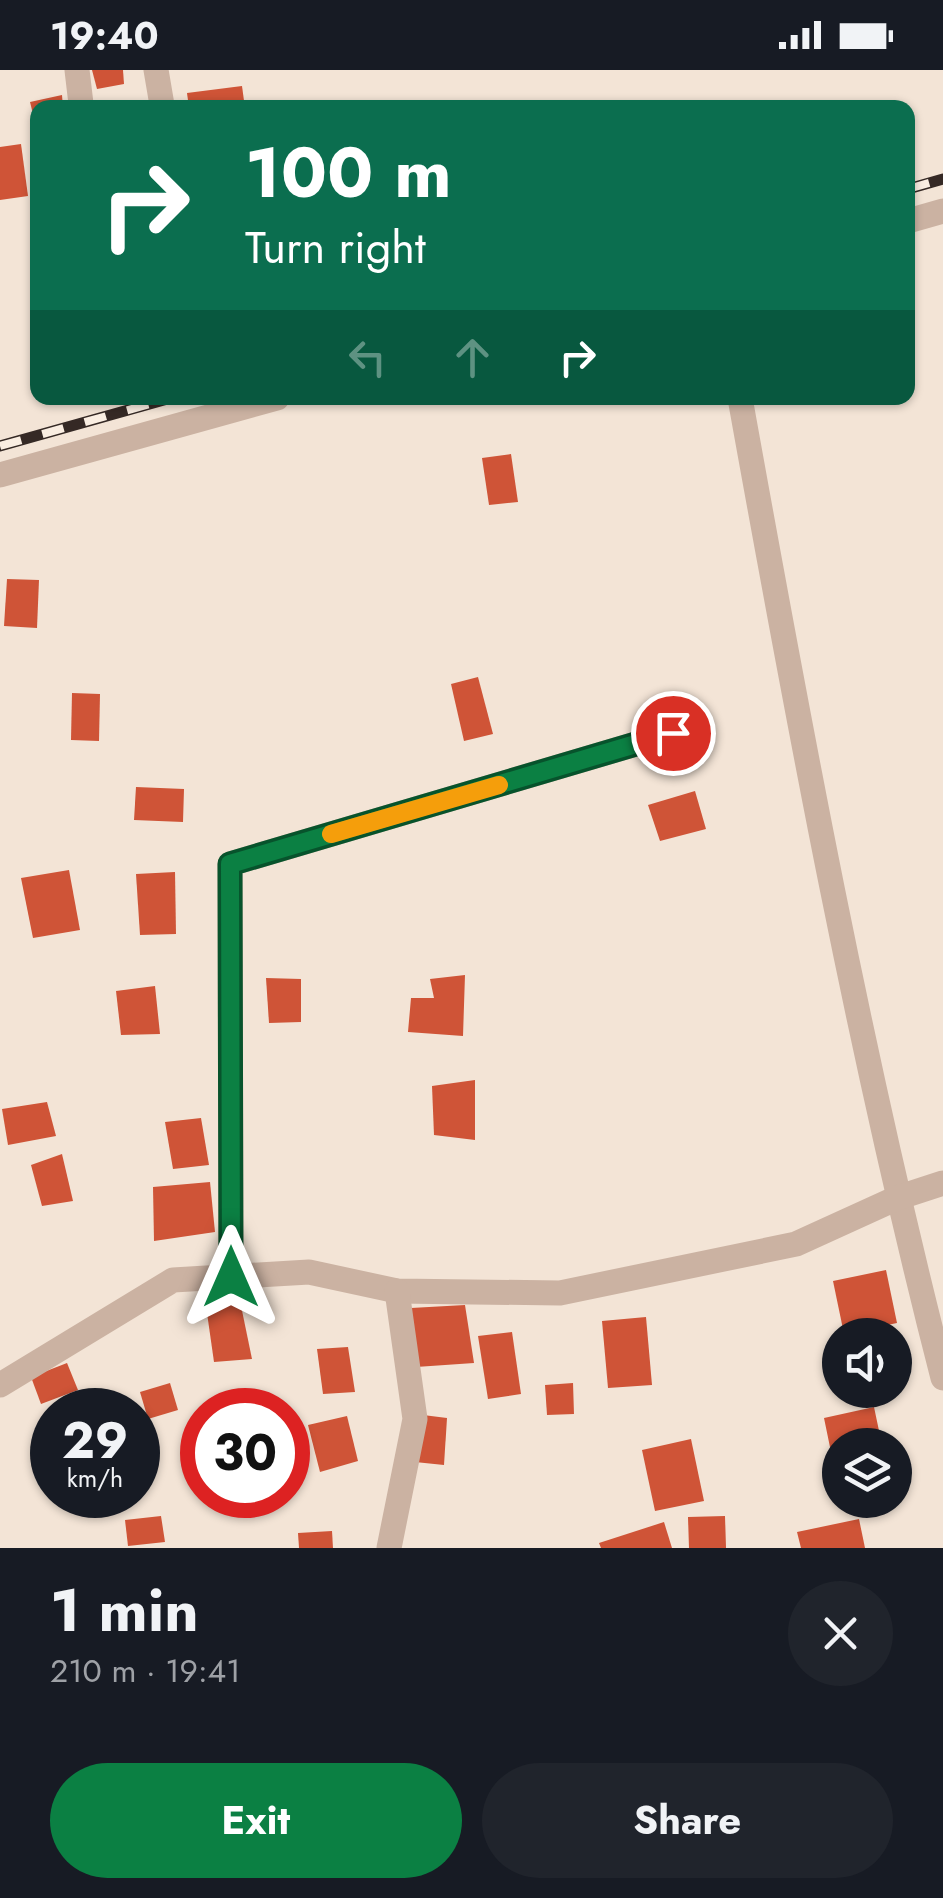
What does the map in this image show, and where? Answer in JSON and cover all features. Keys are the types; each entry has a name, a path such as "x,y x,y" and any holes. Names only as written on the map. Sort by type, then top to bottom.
{"street":[{"path":"77,70 81,100"},
{"path":"156,70 161,100"},
{"path":"915,219 943,212"},
{"path":"0,474 251,405"},
{"path":"741,405 801,735 897,1198 943,1378"},
{"path":"231,1277 230,864 673,733"},
{"path":"0,1385 173,1280 310,1272 397,1291 560,1293 796,1244 897,1198 943,1183"},
{"path":"389,1548 414,1419 397,1291"}],"building":[{"path":"92,70 123,70 124,84 97,89"},
{"path":"242,86 244,100 188,100 187,93"},
{"path":"21,144 28,196 0,200 0,147"},
{"path":"511,454 518,502 489,505 482,458"},
{"path":"7,579 39,580 37,628 4,626"},
{"path":"478,677 493,734 464,741 451,684"},
{"path":"72,693 100,694 99,741 71,740"},
{"path":"136,787 184,789 183,822 134,820"},
{"path":"695,791 706,829 660,841 648,805"},
{"path":"69,870 80,930 33,938 21,878"},
{"path":"175,872 176,934 140,935 136,874"},
{"path":"465,975 463,1036 408,1032 411,998 434,998 430,979"},
{"path":"266,978 301,979 301,1022 269,1023"},
{"path":"155,986 160,1034 121,1035 116,991"},
{"path":"475,1080 475,1140 434,1135 432,1086"},
{"path":"47,1102 56,1136 8,1145 2,1109"},
{"path":"201,1118 209,1165 173,1169 165,1122"},
{"path":"62,1154 73,1201 42,1206 31,1165"},
{"path":"210,1182 215,1232 154,1241 153,1187"},
{"path":"886,1270 896,1318 841,1318 833,1281"},
{"path":"239,1296 252,1359 214,1362 205,1299"},
{"path":"465,1305 474,1363 416,1367 411,1308"},
{"path":"646,1317 652,1385 608,1388 602,1321"},
{"path":"512,1332 521,1394 488,1399 478,1336"},
{"path":"348,1347 355,1392 323,1394 317,1349"},
{"path":"67,1363 77,1388 35,1388 31,1377"},
{"path":"170,1383 178,1410 160,1415 160,1388 153,1388"},
{"path":"573,1383 574,1414 547,1415 545,1385"},
{"path":"874,1408 878,1428 826,1428 824,1418"},
{"path":"423,1415 447,1418 444,1465 415,1462"},
{"path":"347,1416 358,1461 320,1472 310,1425"},
{"path":"691,1439 704,1501 655,1511 642,1450"},
{"path":"160,1516 165,1542 128,1546 125,1520"},
{"path":"725,1516 726,1548 689,1548 688,1517"},
{"path":"859,1519 865,1548 801,1548 797,1532"},
{"path":"664,1522 672,1548 601,1548 599,1543"},
{"path":"332,1531 333,1548 299,1548 298,1533"}],"railway":[{"path":"915,187 943,179"},
{"path":"0,446 146,405"}],"slow traffic":[{"path":"331,834 499,785"}],"route":[{"path":"231,1277 230,864 673,733"}]}
